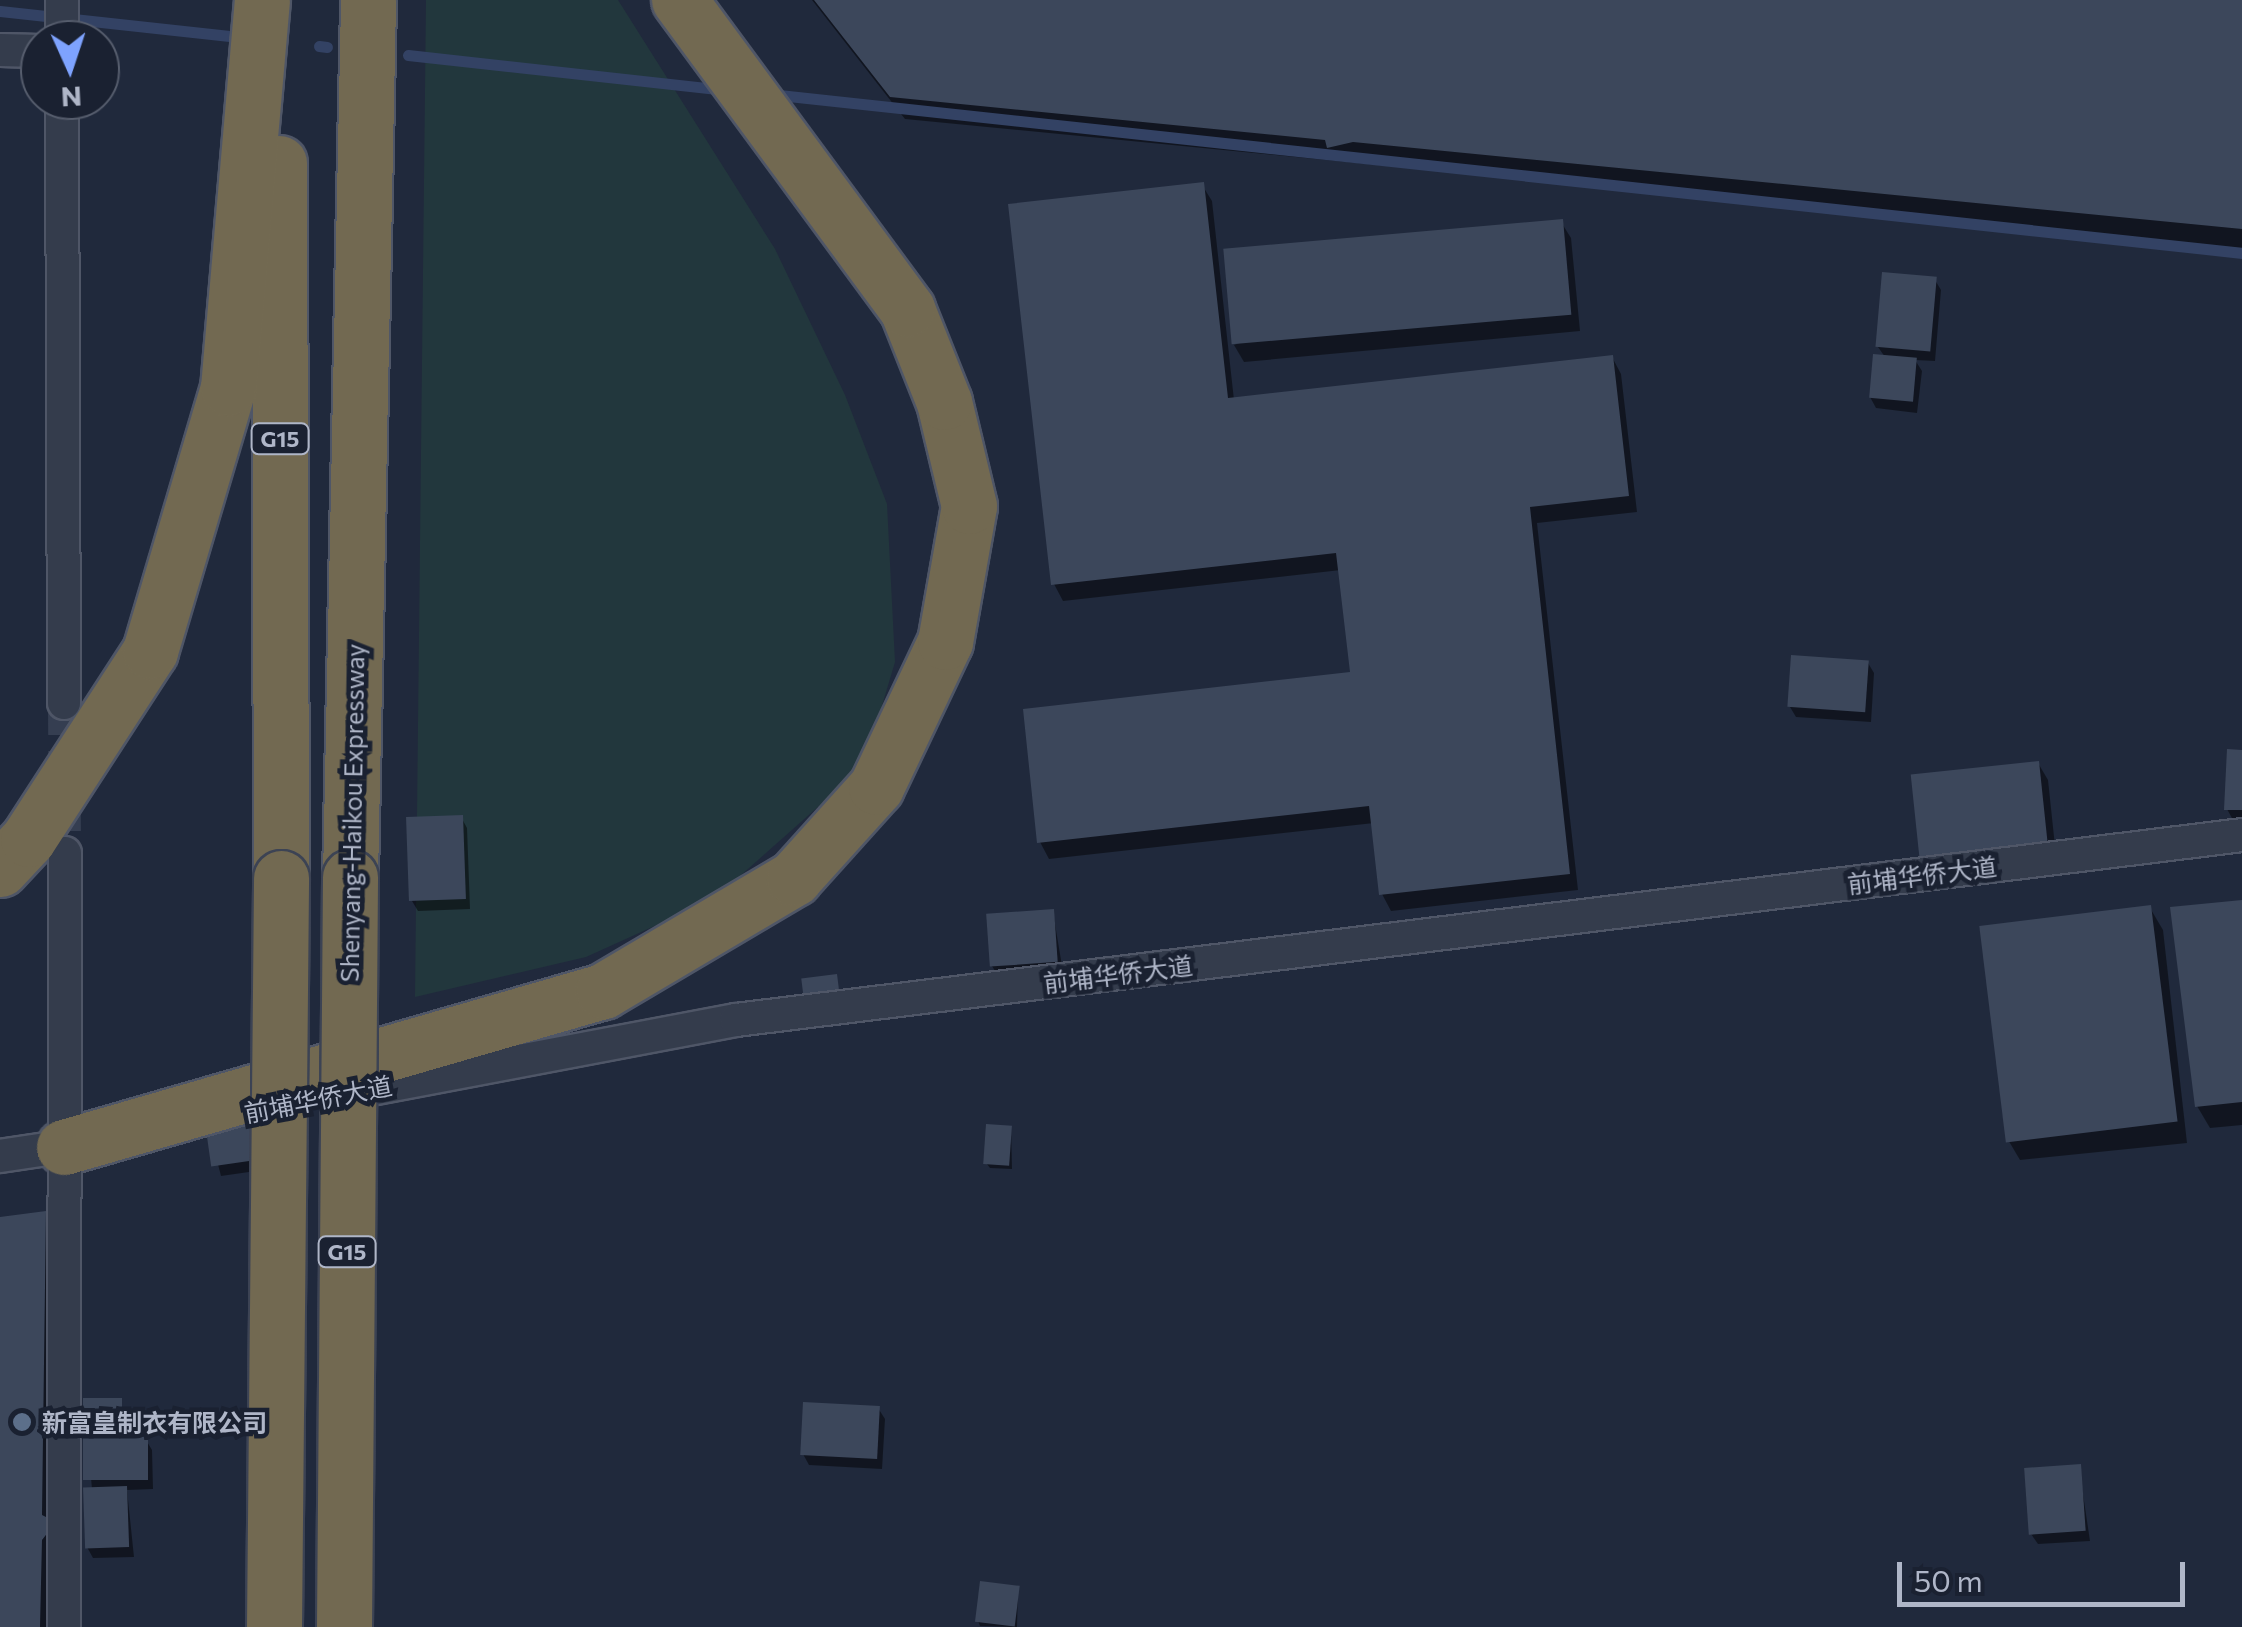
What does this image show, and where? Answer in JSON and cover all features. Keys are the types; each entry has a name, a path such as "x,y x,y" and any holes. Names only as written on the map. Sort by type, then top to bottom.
{"highway":[{"path":"0,869 28,839 156,632 228,388 262,0"},
{"name":"G15","path":"274,1627 281,878 279,0"},
{"name":"Shenyang-Haikou Expressway","path":"344,1627 350,877 368,0"},
{"path":"64,1146 603,990 794,878 876,788 949,622 969,506 944,402 907,309 679,0"}],"street":[{"path":"62,120 64,704"},
{"name":"前埔华侨大道","path":"0,1156 736,1020 2242,836"},
{"path":"64,1627 65,854"}],"green space":[{"path":"426,0 618,0 775,249 845,395 887,504 895,662 864,766 714,899 586,957 415,997"}],"building":[{"path":"814,0 2242,0 2242,229 1353,142 1327,148 1325,140 890,97"},
{"path":"1204,182 1228,398 1613,355 1629,496 1530,507 1570,874 1379,895 1369,806 1037,843 1023,709 1350,672 1336,553 1051,585 1008,204"},
{"path":"1563,219 1571,315 1232,344 1223,249"},
{"path":"1882,272 1937,277 1930,352 1875,347"},
{"path":"1873,354 1917,358 1913,402 1869,398"},
{"path":"1791,655 1869,660 1865,712 1787,707"},
{"path":"2227,749 2242,750 2242,810 2224,810"},
{"path":"2039,761 2048,850 1920,863 1911,774"},
{"path":"463,815 466,899 409,901 406,817"},
{"path":"2242,900 2242,1102 2195,1107 2170,907"},
{"path":"2151,905 2178,1121 2006,1142 1979,926"},
{"path":"1054,909 1058,962 990,967 986,914"},
{"path":"837,974 841,1007 805,1011 801,978"},
{"path":"254,1119 260,1160 211,1166 205,1126"},
{"path":"986,1124 1012,1126 1009,1166 983,1164"},
{"name":"新富皇制衣有限公司","path":"46,1211 42,1515 56,1522 42,1540 40,1627 0,1627 0,1217"},
{"path":"83,1398 122,1398 122,1434 83,1434"},
{"path":"803,1402 880,1406 877,1459 800,1455"},
{"path":"83,1437 148,1437 148,1480 83,1480"},
{"path":"2081,1464 2086,1531 2029,1535 2024,1468"},
{"path":"127,1486 129,1547 85,1548 83,1488"},
{"path":"980,1581 1020,1586 1015,1627 975,1622"}],"waterway":[{"path":"0,11 239,37"},
{"path":"319,46 327,47"},
{"path":"408,55 717,89"},
{"path":"779,95 2242,253"}],"tunnel":[{"path":"64,703 65,853"}],"place":[{"name":"新富皇制衣有限公司","path":"22,1422"}]}
